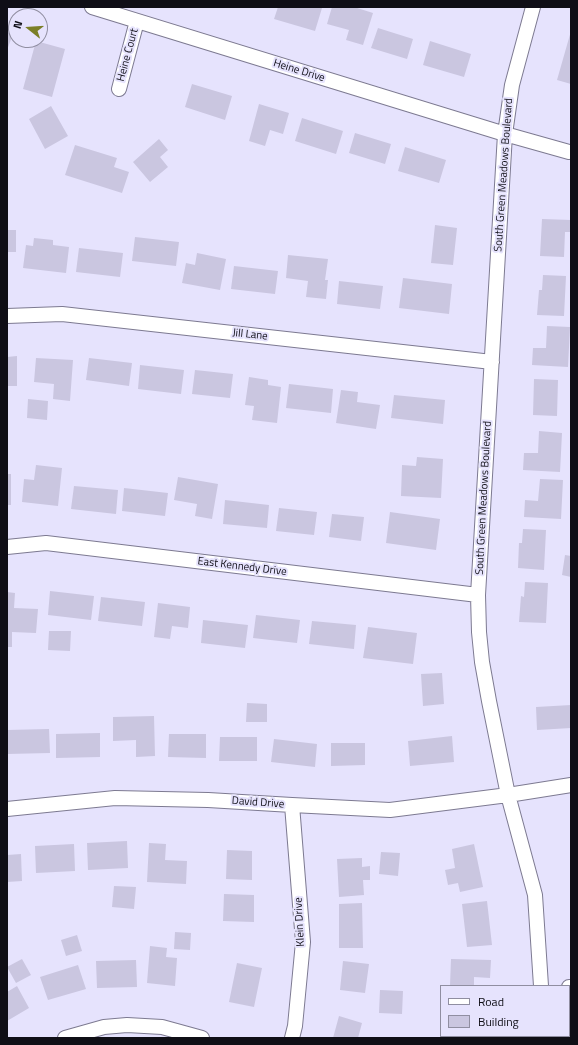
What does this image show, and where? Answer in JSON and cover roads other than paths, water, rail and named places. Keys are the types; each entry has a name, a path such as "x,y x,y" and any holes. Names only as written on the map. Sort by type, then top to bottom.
{"street":[{"name":"Heine Drive","path":"92,7 505,134 569,152"},
{"name":"South Green Meadows Boulevard","path":"533,7 512,86 505,134 478,595 479,632 482,662 508,795 535,895 542,985"},
{"name":"Heine Court","path":"119,89 137,21"},
{"name":"Jill Lane","path":"7,316 62,314 492,362"},
{"name":"East Kennedy Drive","path":"7,547 46,543 478,595"},
{"name":"David Drive","path":"7,809 115,798 208,800 390,810 508,795 571,785"},
{"name":"Klein Drive","path":"292,805 303,942 295,1026 292,1038"},
{"path":"65,1038 104,1026 127,1025 162,1027 202,1038"}]}
